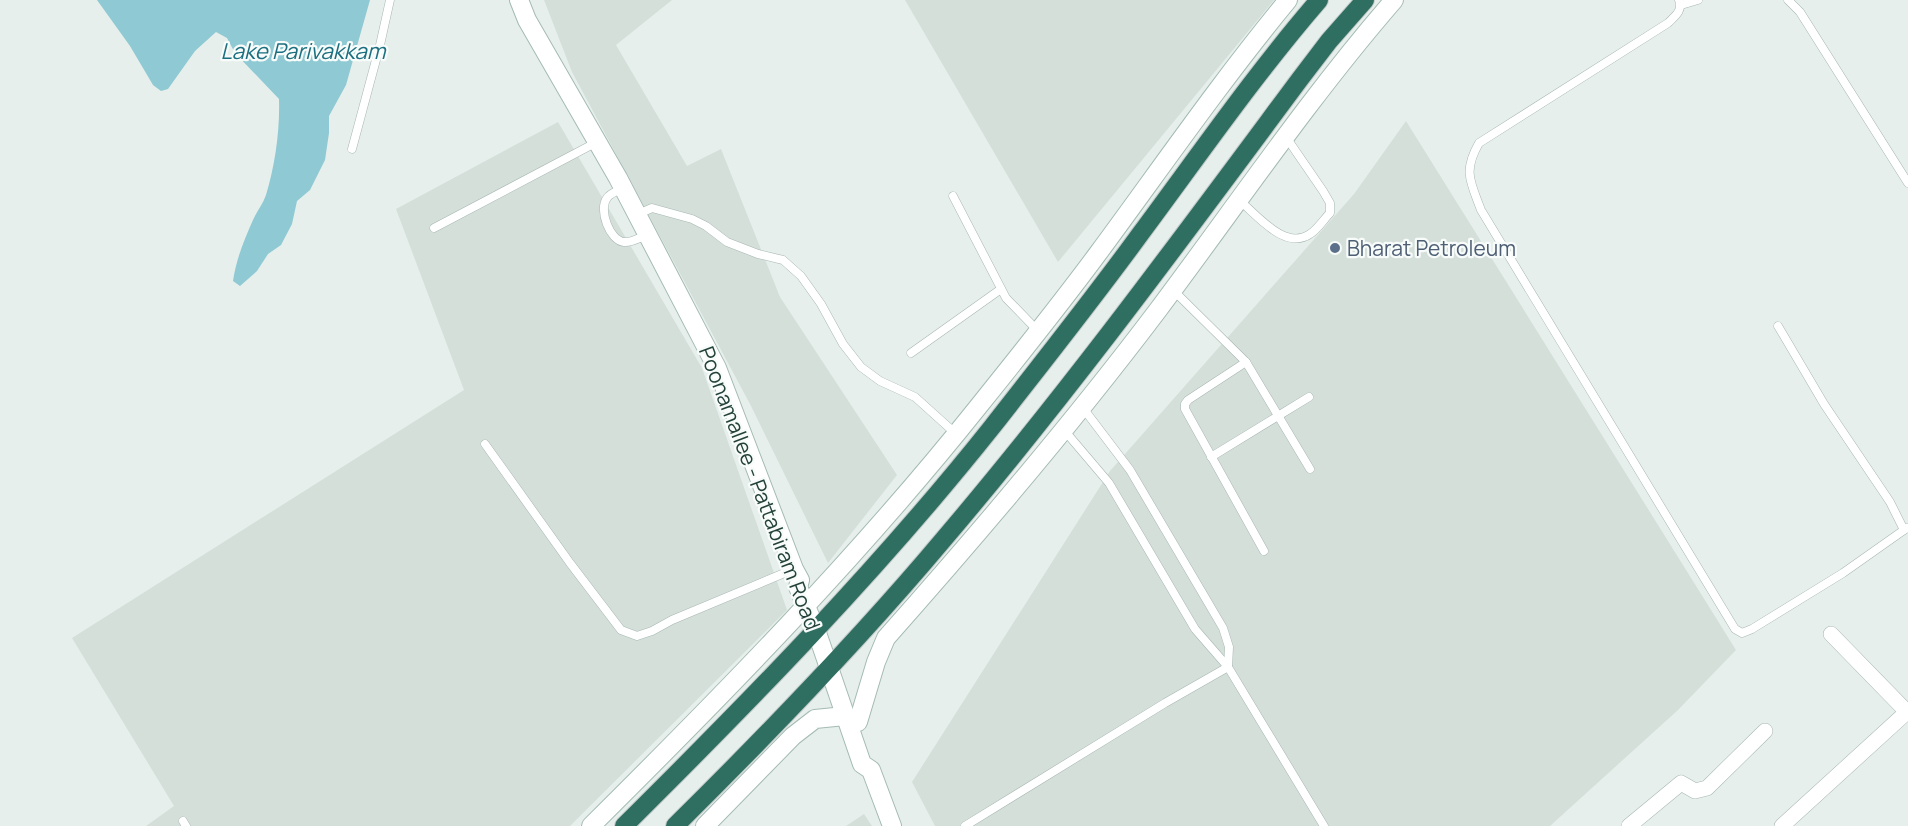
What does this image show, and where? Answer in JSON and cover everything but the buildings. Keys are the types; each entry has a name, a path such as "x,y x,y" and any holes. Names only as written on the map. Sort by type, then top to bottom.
{"highway":[{"path":"624,826 741,710 819,626 990,430 1094,296 1261,72 1319,0"},
{"path":"675,826 786,715 929,557 1019,449 1120,321 1307,69 1365,0"}],"street":[{"name":"Poonamallee - Pattabiram Road","path":"519,0 527,20 623,188 717,368 797,574 806,584 810,603 851,719 872,759 871,770 892,826"},
{"path":"591,826 731,687 879,526 1038,331 1198,116 1288,0"},
{"path":"786,715 815,719 851,719 886,638 1083,407 1173,290 1336,69 1394,0"},
{"path":"1782,826 1908,712 1831,634"},
{"path":"705,826 794,736 815,719"},
{"path":"1629,826 1681,783 1695,791 1707,788 1765,731"}],"lane":[{"path":"352,148 390,0"},
{"path":"1698,0 1680,2 1678,13 1668,23 1479,143 1469,159 1470,182 1481,210 1735,629 1742,633 1843,573 1906,528 1824,404 1778,326"},
{"path":"1788,0 1800,12 1908,183"},
{"path":"1239,200 1276,232 1290,239 1301,239 1312,233 1330,213 1330,203 1286,135"},
{"path":"434,228 597,142"},
{"path":"623,188 606,199 603,206 606,222 612,233 625,242 647,235"},
{"path":"953,196 1006,298 1038,331"},
{"path":"637,215 652,208 692,219 706,226 727,242 758,254 783,260 801,276 843,344 861,367 880,381 915,397 956,434"},
{"path":"911,353 1001,289"},
{"path":"1173,290 1246,362 1311,469"},
{"path":"1246,362 1185,404 1188,415 1264,551"},
{"path":"1211,457 1309,397"},
{"path":"1083,407 1130,470 1223,628 1229,647 1228,667"},
{"path":"1064,430 1108,483 1195,629 1228,667 1324,826"},
{"path":"485,444 621,630 637,636 672,620 797,574"},
{"path":"965,826 1228,667"}],"shaded area":[{"path":"544,0 672,0 616,45 687,166 721,149 780,297 897,475 828,563 750,404 572,72"},
{"path":"905,0 1274,0 1058,262"},
{"path":"1406,121 1736,650 1678,710 1550,826 935,826 912,782 1110,471 1354,194"},
{"path":"558,122 702,368 787,610 570,826 146,826 174,806 72,638 464,390 396,209"},
{"path":"864,814 872,826 846,826"}],"water":[{"name":"Lake Parivakkam","path":"97,0 370,0 346,85 329,116 325,160 310,190 297,201 292,224 281,245 268,254 257,271 240,286 233,281 234,273 269,184 278,136 279,99 235,53 227,38 216,32 195,51 168,89 161,91 153,85 130,46"}],"place":[{"name":"Bharat Petroleum","path":"1335,248"}]}
